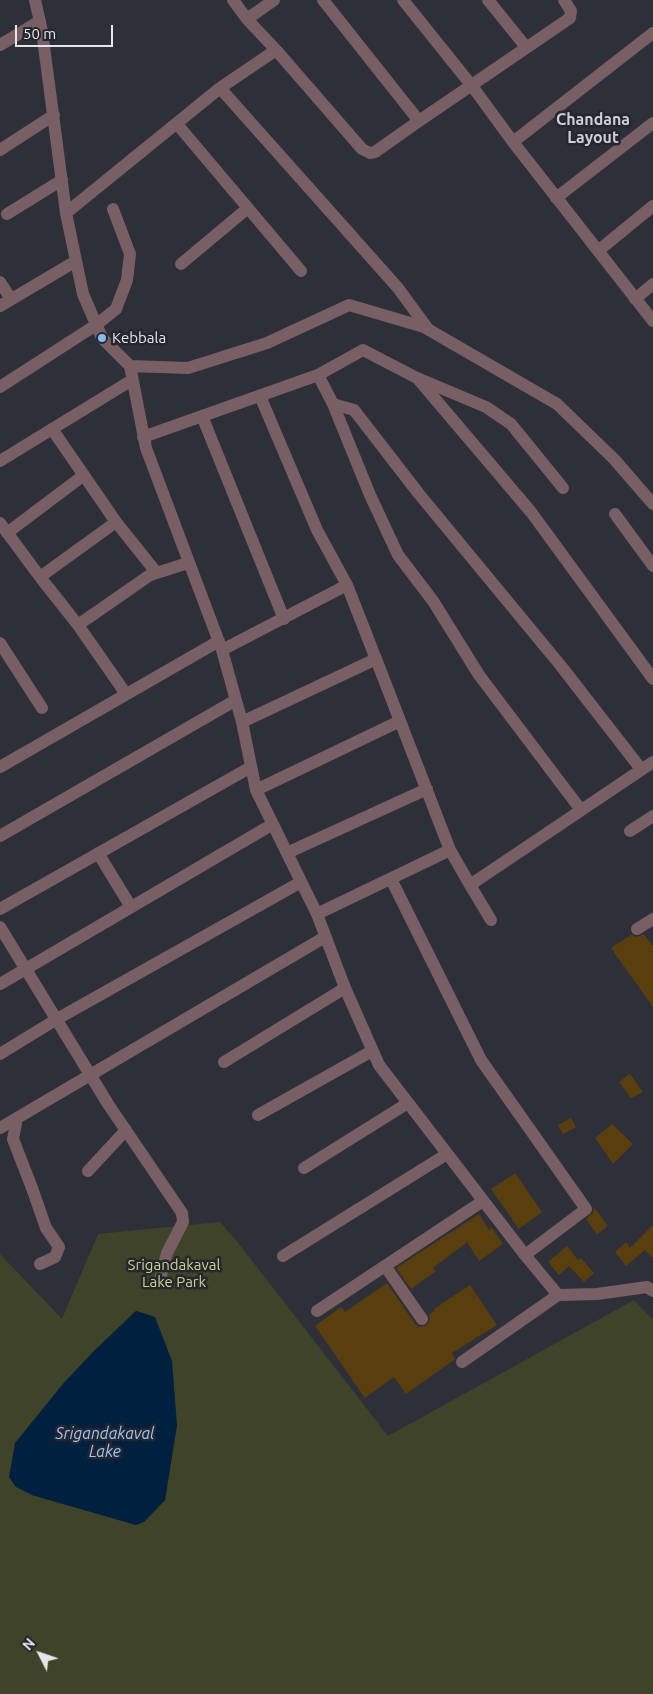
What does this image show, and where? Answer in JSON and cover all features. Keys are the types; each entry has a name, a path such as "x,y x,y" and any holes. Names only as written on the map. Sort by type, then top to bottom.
{"street":[{"path":"35,0 41,26 54,115 66,213 83,294 102,338 130,366 146,448 220,646 242,722 256,790 317,914 345,988 379,1065 524,1255 558,1295"},
{"path":"234,0 247,19 366,152 375,152 570,18 572,11 564,0"},
{"path":"247,19 274,0"},
{"path":"323,0 419,121"},
{"path":"403,0 472,86 556,198 653,321"},
{"path":"488,0 526,47"},
{"path":"0,45 41,26"},
{"path":"513,142 653,33"},
{"path":"66,213 220,88 276,50"},
{"path":"220,88 398,288 428,329"},
{"path":"0,150 54,115"},
{"path":"556,198 653,123"},
{"path":"177,124 301,271"},
{"path":"7,214 62,180"},
{"path":"598,250 653,206"},
{"path":"181,264 248,208"},
{"path":"0,387 116,310 127,280 130,254 113,209"},
{"path":"0,306 76,261"},
{"path":"0,282 11,299"},
{"path":"635,298 653,284"},
{"path":"130,366 188,368 267,343 349,305 428,329 558,404 614,459 653,504"},
{"path":"143,437 318,375 363,350 417,378 486,407 512,424 563,488"},
{"path":"318,375 333,404 370,495 398,555 433,601 479,675 581,810"},
{"path":"417,378 531,512 653,679"},
{"path":"0,461 132,380"},
{"path":"260,396 317,530 347,585 450,850 491,920"},
{"path":"333,404 354,410 419,494 555,658 642,769"},
{"path":"202,416 284,619"},
{"path":"52,429 116,522 156,572"},
{"path":"84,475 4,528 78,625 126,694"},
{"path":"615,514 653,566"},
{"path":"40,577 116,522"},
{"path":"78,625 156,572 188,563"},
{"path":"0,767 126,694 220,646 284,619 347,585"},
{"path":"0,643 42,708"},
{"path":"242,722 376,659"},
{"path":"0,836 236,700"},
{"path":"256,790 400,721"},
{"path":"470,886 653,762"},
{"path":"0,909 251,767"},
{"path":"287,853 426,789"},
{"path":"630,831 653,816"},
{"path":"0,984 273,824"},
{"path":"317,914 450,850"},
{"path":"98,854 131,907"},
{"path":"391,879 481,1060 586,1209 524,1255"},
{"path":"0,1054 57,1019 301,882"},
{"path":"637,929 653,919"},
{"path":"0,927 126,1130 182,1213 183,1222 167,1253 161,1276"},
{"path":"0,1128 325,937"},
{"path":"224,1062 345,988"},
{"path":"258,1115 372,1051"},
{"path":"304,1168 408,1104"},
{"path":"17,1118 13,1140 46,1228 59,1247 55,1257 40,1264"},
{"path":"88,1172 126,1130"},
{"path":"283,1256 447,1154"},
{"path":"317,1311 482,1201"},
{"path":"385,1266 422,1319"},
{"path":"462,1362 558,1295 597,1294 647,1287 653,1292"}],"green space":[{"name":"Srigandakaval Lake Park","path":"220,1222 388,1436 634,1300 653,1320 653,1694 0,1694 0,1254 62,1319 98,1234","holes":["136,1311 155,1317 163,1339 177,1425 165,1500 136,1525 32,1495 62,1385"]}],"water":[{"name":"Srigandakaval Lake","path":"136,1311 155,1317 172,1361 177,1425 165,1500 144,1522 136,1525 32,1495 16,1487 9,1477 15,1443 62,1385"}],"building":[{"path":"644,934 653,946 653,1007 611,948 631,935 637,937"},
{"path":"630,1074 643,1092 631,1098 619,1082"},
{"path":"571,1118 576,1127 563,1134 558,1125"},
{"path":"612,1124 633,1144 613,1164 595,1138"},
{"path":"515,1173 542,1212 519,1229 491,1189"},
{"path":"594,1207 608,1226 597,1234 586,1219 593,1213"},
{"path":"479,1214 489,1230 492,1228 503,1244 479,1261 467,1242 433,1268 436,1271 411,1289 396,1268"},
{"path":"653,1225 653,1258 645,1250 626,1266 615,1252 626,1242 630,1248"},
{"path":"567,1246 578,1260 581,1258 594,1273 584,1282 569,1266 559,1275 548,1262"},
{"path":"387,1283 419,1327 427,1325 430,1319 429,1315 434,1309 470,1285 497,1325 452,1353 455,1358 454,1360 406,1394 394,1377 365,1398 315,1326 341,1307 345,1312"}],"place":[{"name":"Kebbala","path":"102,338"}],"district":[{"name":"Chandana Layout","path":"593,129"}]}
